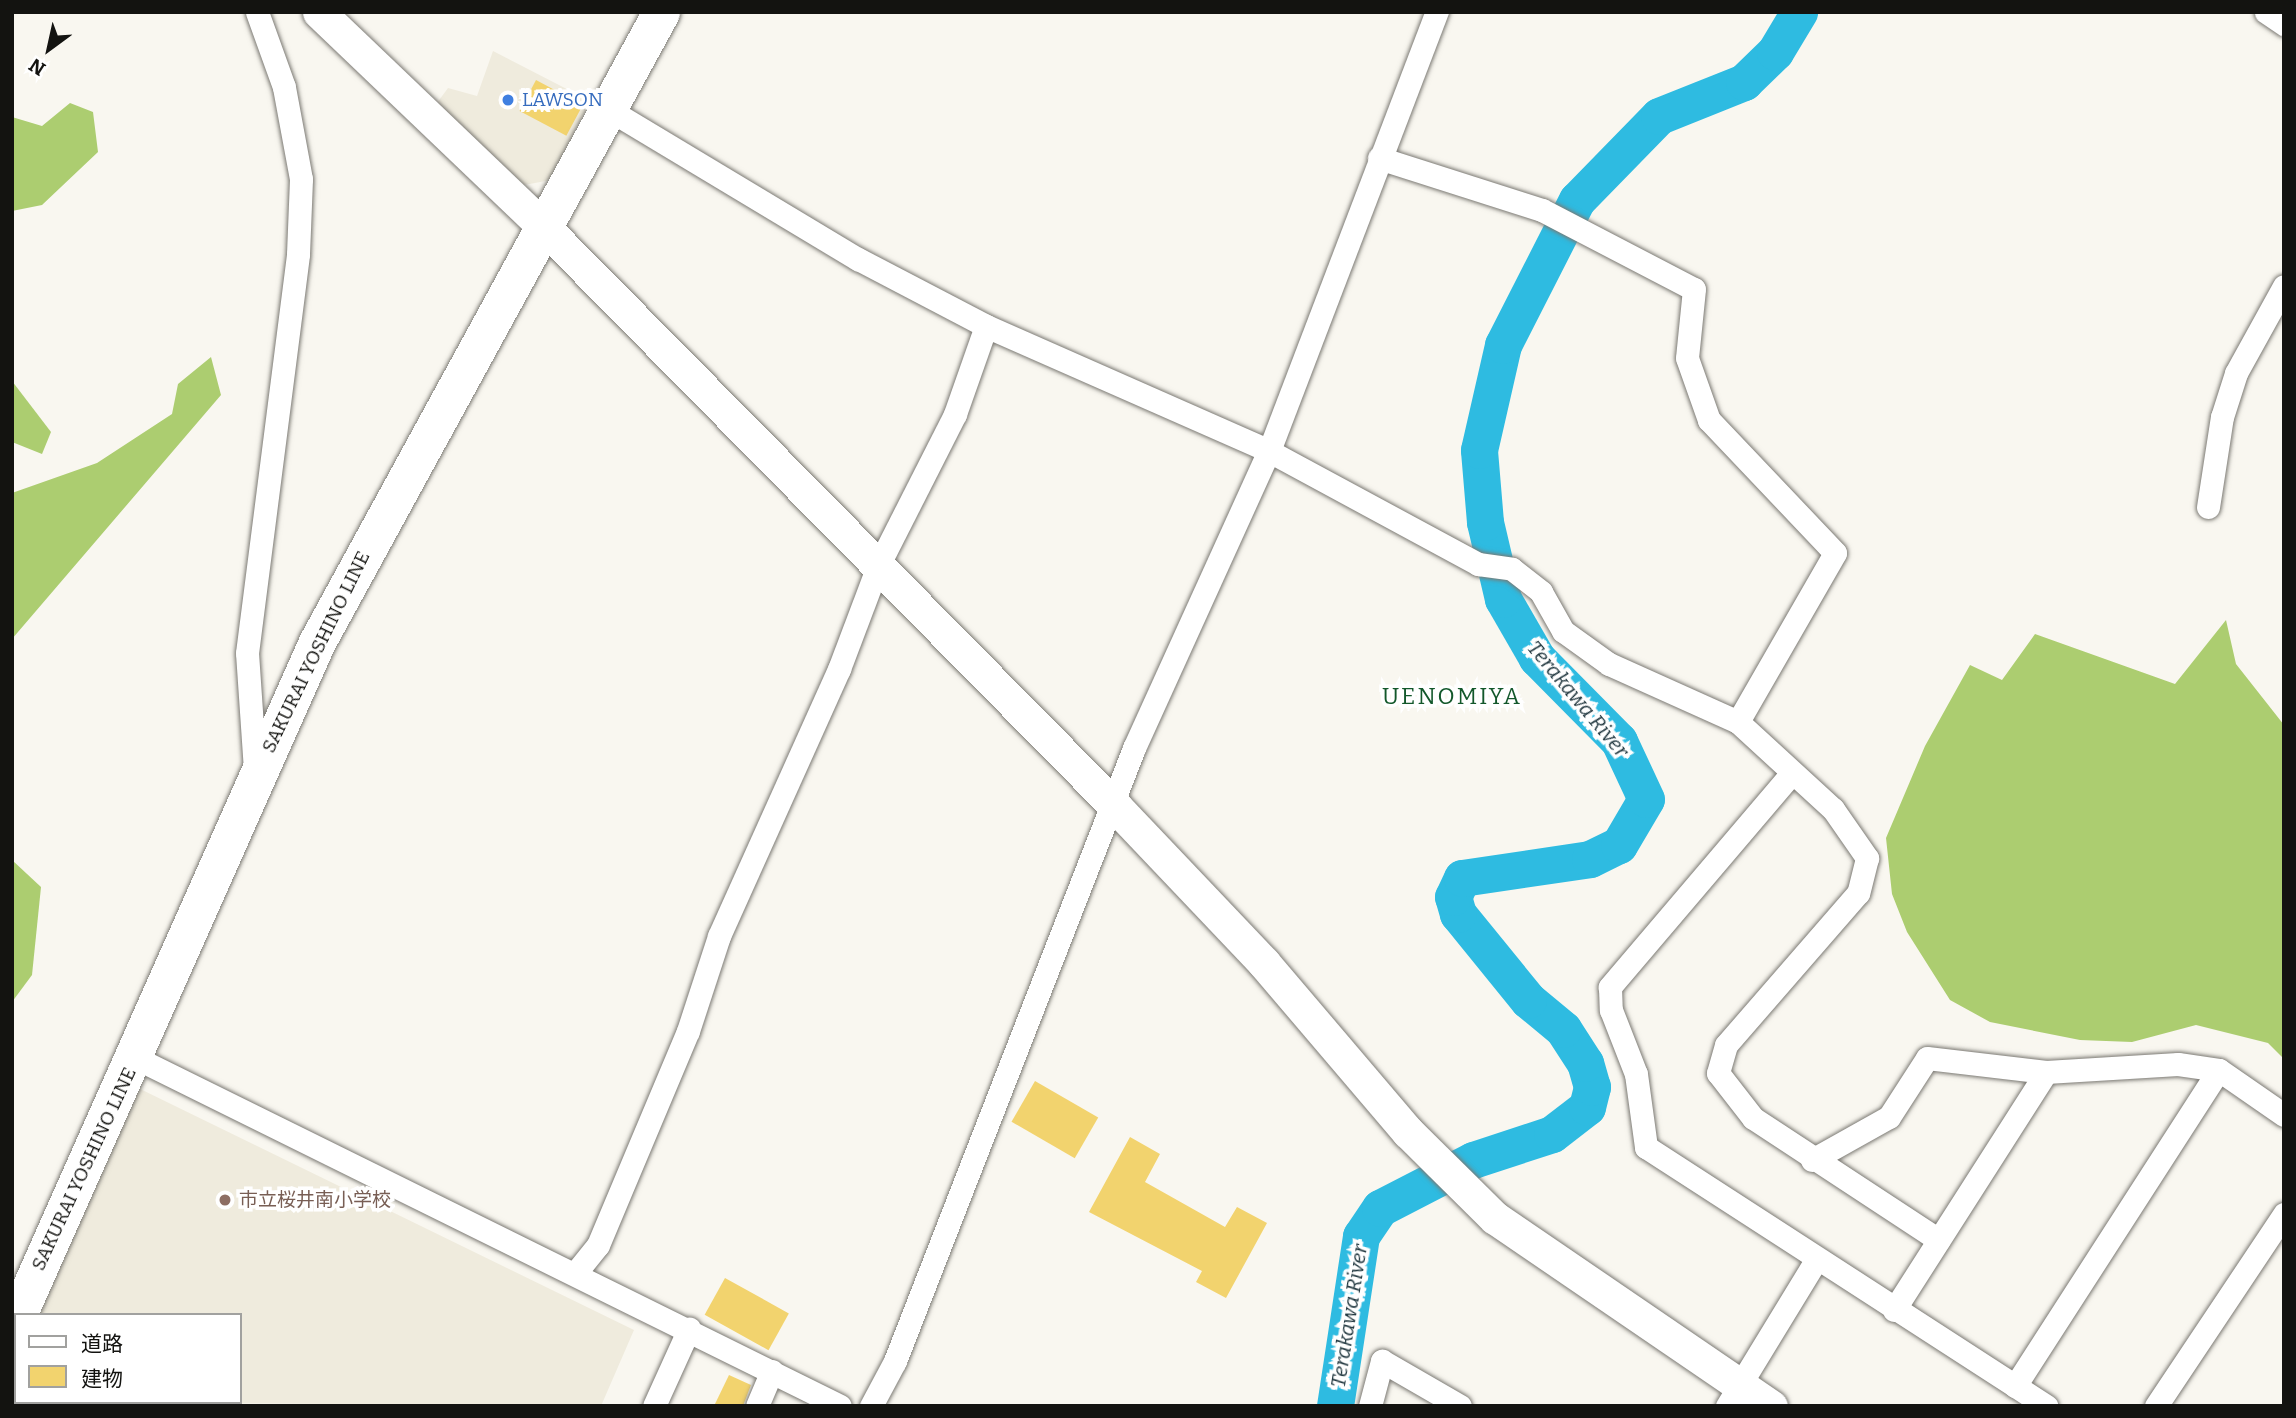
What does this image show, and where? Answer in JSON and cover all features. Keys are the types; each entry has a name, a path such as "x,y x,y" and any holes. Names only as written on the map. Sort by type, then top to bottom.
{"main road":[{"name":"SAKURAI YOSHINO LINE","path":"19,1313 136,1058 317,642 540,223 608,109 661,12"}],"street":[{"path":"256,780 247,653 298,254 301,179 284,87 257,12"},
{"path":"319,12 540,223 1116,807 1264,963 1409,1132 1495,1218 1733,1396 1771,1406"},
{"path":"871,1406 895,1361 1018,1037 1116,807 1135,748 1269,451 1437,12"},
{"path":"2266,12 2284,23"},
{"path":"608,109 858,259 986,326 1269,451 1478,564 1512,569 1541,592 1563,631 1609,664 1738,722 1791,774 1833,809 1867,858 1858,892 1754,1008 1726,1045 1718,1073 1753,1118 1812,1160 1939,1240"},
{"path":"1379,158 1542,210 1694,289 1687,358 1709,420 1835,553 1738,722"},
{"path":"2208,507 2222,417 2236,373 2284,286"},
{"path":"577,1271 606,1227 688,1031 719,936 834,681 878,566 955,414 986,326"},
{"path":"1791,774 1610,987 1611,1010 1636,1074 1646,1147 1816,1260 2046,1406"},
{"path":"136,1058 577,1271 840,1406"},
{"path":"1812,1160 1889,1117 1927,1058 2046,1072 2178,1064 2219,1070 2284,1115"},
{"path":"2015,1386 2219,1070"},
{"path":"1894,1310 2046,1072"},
{"path":"2156,1406 2284,1214"},
{"path":"1733,1396 1816,1260"},
{"path":"654,1406 689,1329"},
{"path":"1370,1406 1382,1361 1460,1406"},
{"path":"757,1406 772,1371"}],"shaded area":[{"path":"493,51 590,101 551,180 524,185 437,103 448,88 477,96"},
{"name":"市立桜井南小学校","path":"132,1085 634,1330 601,1406 242,1403 242,1313 32,1313"}],"green space":[{"path":"70,103 93,112 98,152 42,205 12,211 12,117 42,126"},
{"path":"211,357 221,395 12,639 12,493 97,463 172,414 178,384"},
{"path":"12,381 51,432 42,454 12,442"},
{"path":"2226,620 2236,664 2284,725 2284,1059 2268,1043 2196,1025 2132,1042 2080,1040 1990,1022 1950,1000 1907,932 1892,894 1886,838 1925,746 1970,665 2002,680 2035,634 2175,684"},
{"path":"12,860 41,887 32,975 12,1002"}],"building":[{"path":"536,80 583,105 566,136 520,111"},
{"path":"1035,1081 1098,1118 1075,1158 1012,1122"},
{"path":"1130,1137 1160,1154 1145,1182 1225,1227 1237,1207 1267,1223 1226,1298 1196,1282 1202,1271 1089,1212"},
{"path":"725,1278 789,1313 768,1350 705,1315"},
{"path":"729,1375 751,1385 743,1406 714,1406"}],"waterway":[{"name":"Terakawa River","path":"1335,1406 1361,1236 1380,1208 1473,1160 1552,1134 1587,1107 1592,1087 1585,1063 1563,1029 1528,1000 1458,914 1453,897 1462,878 1590,859 1619,845 1646,799 1619,741 1537,658 1503,599 1485,522 1479,450 1503,345 1577,200 1659,116 1744,82 1775,52 1799,12"}],"place":[{"name":"LAWSON","path":"508,100"},
{"name":"市立桜井南小学校","path":"225,1200"}],"district":[{"name":"UENOMIYA","path":"1452,696"}]}
